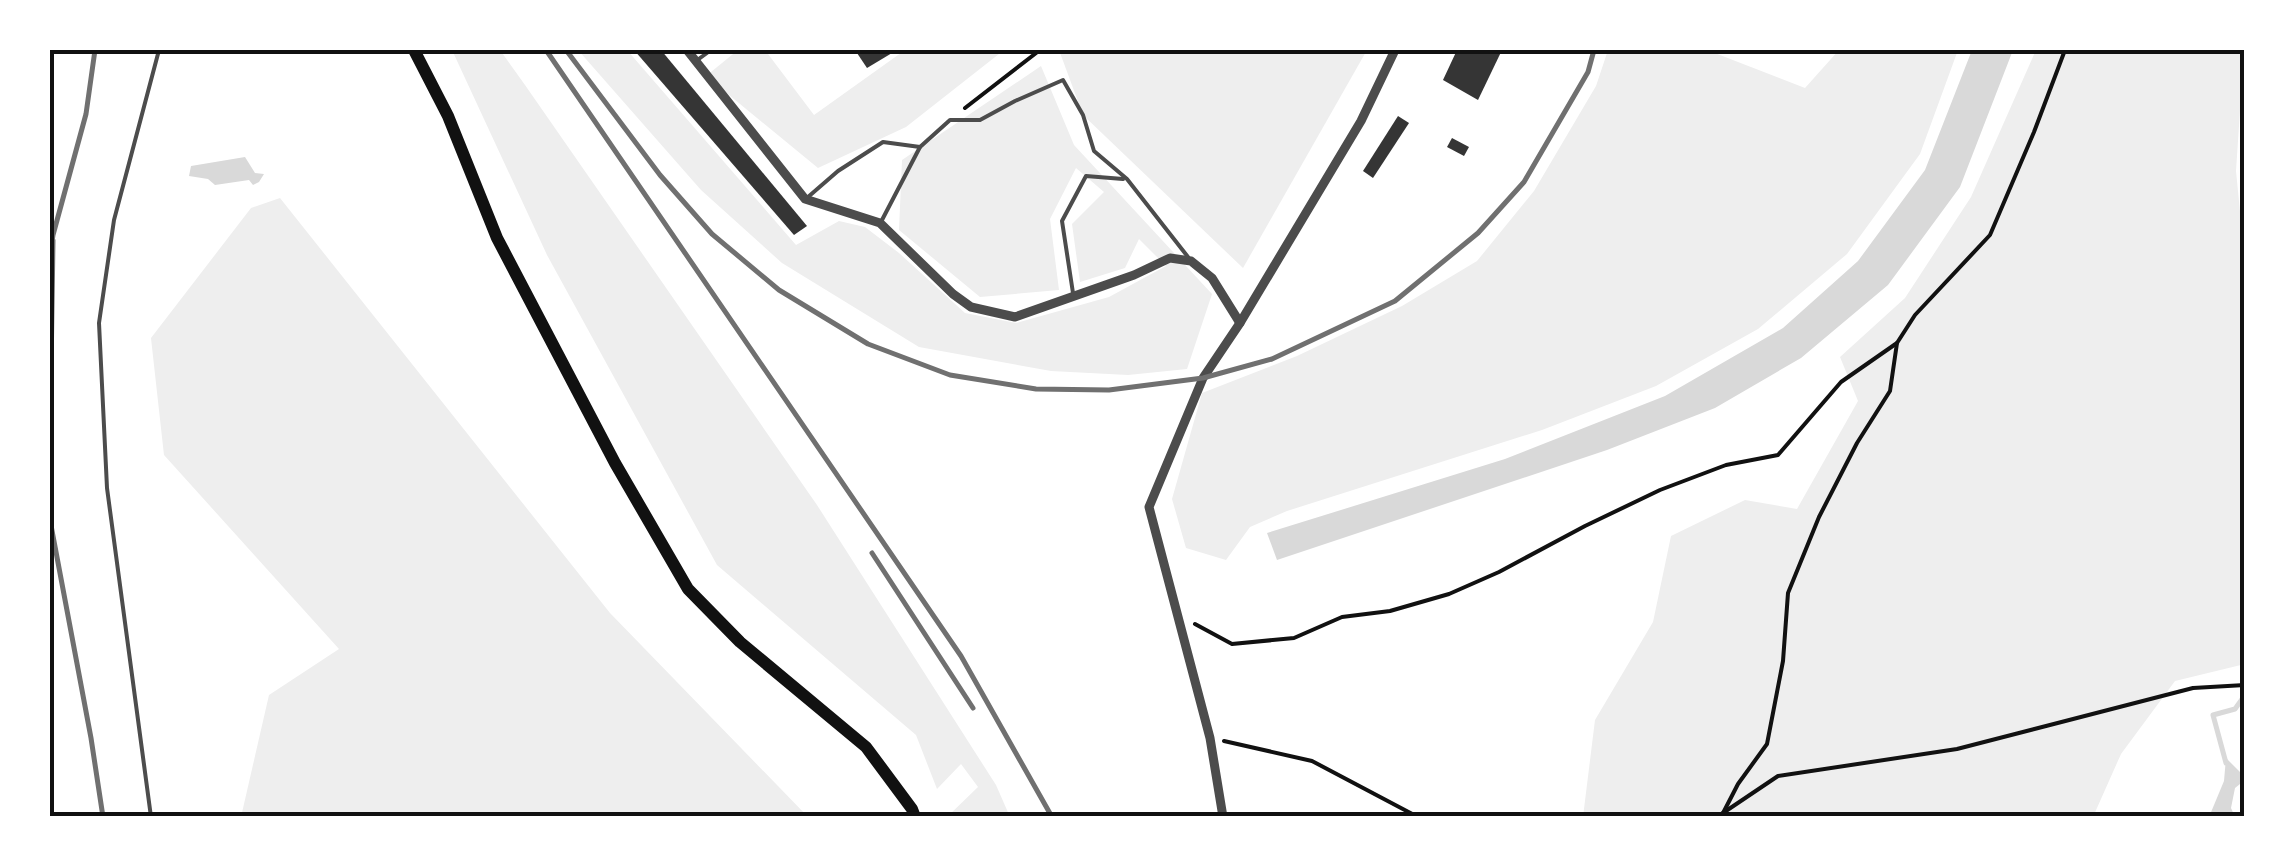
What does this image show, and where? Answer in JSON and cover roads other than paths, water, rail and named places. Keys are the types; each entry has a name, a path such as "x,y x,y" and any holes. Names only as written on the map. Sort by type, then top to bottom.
{"main road":[{"path":"414,50 448,116 497,238 615,462 688,589 740,642 866,747 915,817"}],"street":[{"path":"688,50 804,199 880,223 970,307 1015,317 1074,298 1170,258 1190,260 1212,278 1240,323"},
{"path":"1223,817 1210,738 1148,506 1203,378 1362,121 1395,50"}],"lane":[{"path":"151,817 107,488 99,323 114,220 159,50"},
{"path":"696,61 711,50"},
{"path":"880,223 920,148 950,120 980,120 1063,80 1083,115 1094,152 1127,180 1190,260"},
{"path":"804,199 883,142 920,148"},
{"path":"1074,298 1062,221 1086,176 1127,180"}],"waterway":[{"path":"2226,763 2213,715 2235,709 2245,695"}],"railway":[{"path":"50,254 86,114 95,50"},
{"path":"546,50 961,656 1052,817"},
{"path":"566,50 660,175 712,234 779,290 868,344 950,375 1036,389 1109,390 1203,378 1272,359 1395,301 1478,233 1524,182 1588,72 1594,50"},
{"path":"50,438 53,240"},
{"path":"50,520 103,817"},
{"path":"872,553 973,708"}]}
